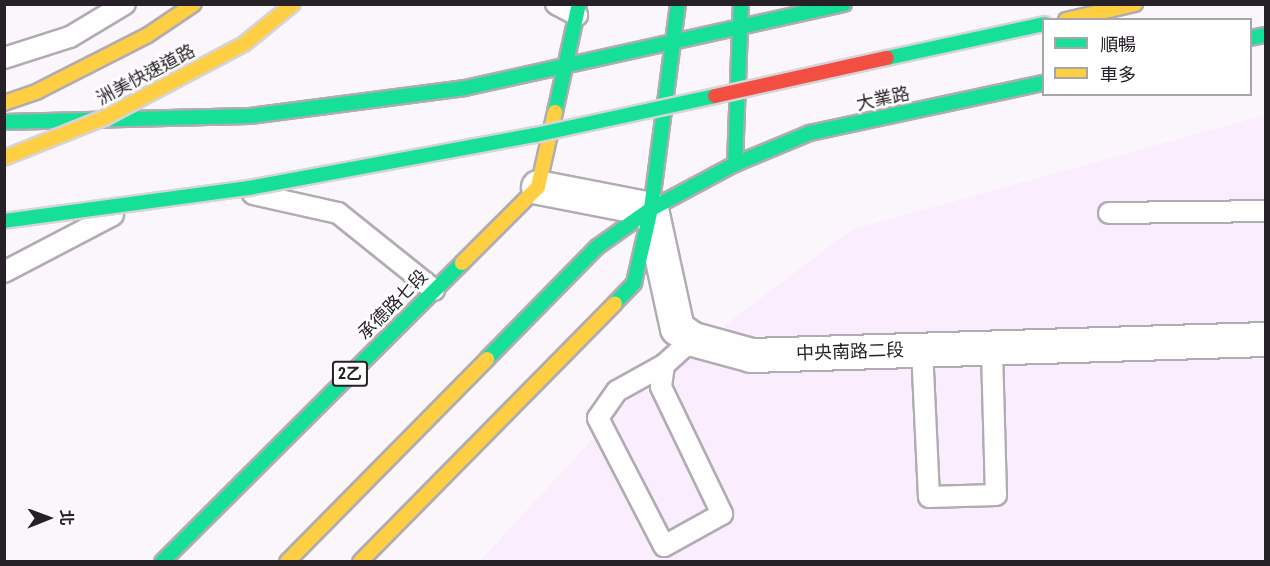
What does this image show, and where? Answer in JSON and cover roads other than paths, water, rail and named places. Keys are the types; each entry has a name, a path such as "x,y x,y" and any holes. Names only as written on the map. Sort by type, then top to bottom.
{"main road":[{"name":"洲美快速道路","path":"4,103 39,91 148,35 194,4"},
{"name":"洲美快速道路","path":"4,158 104,118 234,49 293,4"},
{"path":"360,561 634,283 651,209 676,42 678,4"},
{"path":"287,561 597,247 651,209 735,164 741,4"},
{"path":"4,122 120,122 250,116 465,88 844,4"},
{"path":"1075,18 1135,4"},
{"path":"538,187 578,10"},
{"path":"4,221 248,188 535,135 1042,24"},
{"name":"大業路","path":"735,164 810,132 1042,83"},
{"name":"承德路七段","path":"162,561 538,187"}],"street":[{"path":"538,187 651,209 677,328 693,339"},
{"name":"中央南路二段","path":"693,339 751,355 1266,339"}],"lane":[{"path":"4,58 70,37 125,4"},
{"path":"556,4 578,10"},
{"path":"4,272 160,190 233,190 338,213 434,290"},
{"path":"1109,213 1266,210"},
{"path":"664,365 661,387 722,514 664,546 598,418 617,391 664,365 693,339"},
{"path":"922,349 929,497 996,495 992,348"}]}
